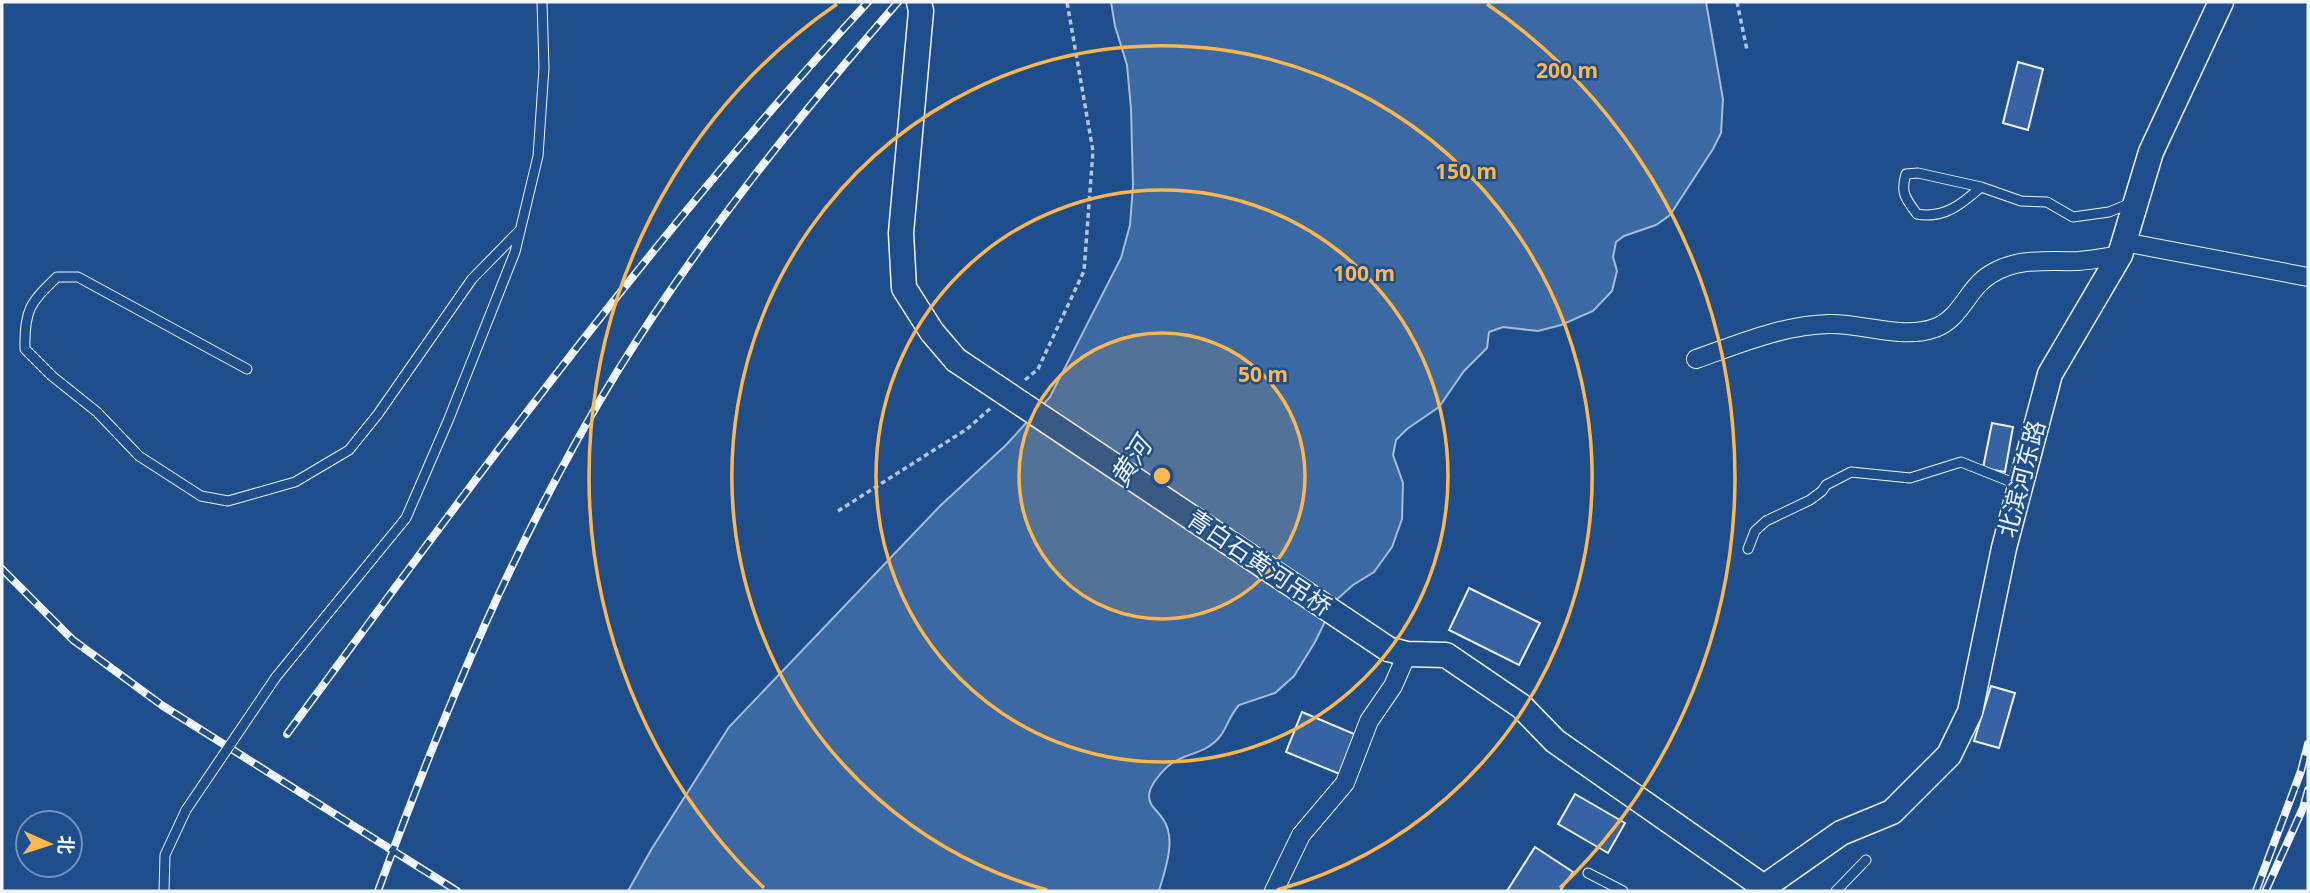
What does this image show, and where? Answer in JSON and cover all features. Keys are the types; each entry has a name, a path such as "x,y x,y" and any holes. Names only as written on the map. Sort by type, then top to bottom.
{"street":[{"name":"青白石黄河吊桥","path":"919,2 921,11 901,233 904,288 932,332 956,360 1398,651"},
{"name":"北滨河东路","path":"1763,889 1841,833 1892,812 1949,755 1969,712 2004,548 2050,374 2122,248 2151,152 2221,2"},
{"path":"1696,359 1771,333 1829,324 1905,332 1934,328 1955,317 1969,293 1989,275 2014,263 2041,260 2079,261 2122,248 2308,276"},
{"path":"1274,891 1301,835 1345,783 1369,721 1393,686 1398,651 1446,656 1521,706 1555,741 1763,889"}],"lane":[{"path":"164,891 165,855 186,810 276,677 406,518 448,421 515,252 538,156 544,68 542,2"},
{"path":"1981,187 1949,211 1931,216 1917,214 1907,201 1903,186 1906,174 1918,173 1981,187 2021,201 2047,202 2073,217 2109,212 2137,200"},
{"path":"247,369 78,276 57,277 34,299 24,324 25,349 52,376 97,412 139,456 201,496 228,501 295,482 349,450 378,414 472,279 520,230"},
{"path":"1748,549 1755,531 1766,521 1810,500 1826,485 1851,472 1910,478 1961,462 2021,486"},
{"path":"1836,891 1866,860"},
{"path":"1588,873 1623,891"}],"path":[{"path":"1017,386 1038,369 1084,271 1093,151 1067,2"},
{"path":"1737,2 1747,50"},
{"path":"838,511 967,429 997,403"}],"water":[{"name":"黄河","path":"1111,2 1706,2 1723,99 1721,133 1670,215 1656,225 1624,236 1616,242 1613,257 1617,271 1612,291 1593,311 1561,325 1538,331 1503,327 1489,332 1487,348 1464,371 1439,407 1396,440 1393,455 1403,483 1402,519 1392,547 1374,572 1335,601 1315,642 1294,676 1275,693 1239,705 1214,742 1170,764 1152,787 1150,803 1163,819 1169,836 1167,864 1159,891 628,891 729,727 940,506 1006,445 1050,397 1121,258 1130,225 1133,186 1131,109 1127,65"}],"building":[{"path":"2018,62 2043,69 2028,130 2003,123"},
{"path":"1992,423 2013,427 2005,472 1983,468"},
{"path":"1469,588 1540,623 1519,665 1449,630"},
{"path":"1991,686 2015,693 1999,748 1974,741"},
{"path":"1302,712 1359,736 1342,775 1286,752"},
{"path":"1575,794 1625,823 1608,853 1558,824"},
{"path":"1535,847 1573,872 1560,891 1507,891"}],"railway":[{"path":"287,734 496,452 640,268 790,89 868,2"},
{"path":"378,891 484,626 547,497 617,372 681,275 750,181 898,2"},
{"path":"2,569 73,640 163,706 457,891"},
{"path":"2256,891 2301,771 2308,744"},
{"path":"2266,890 2303,808 2308,790"}]}
